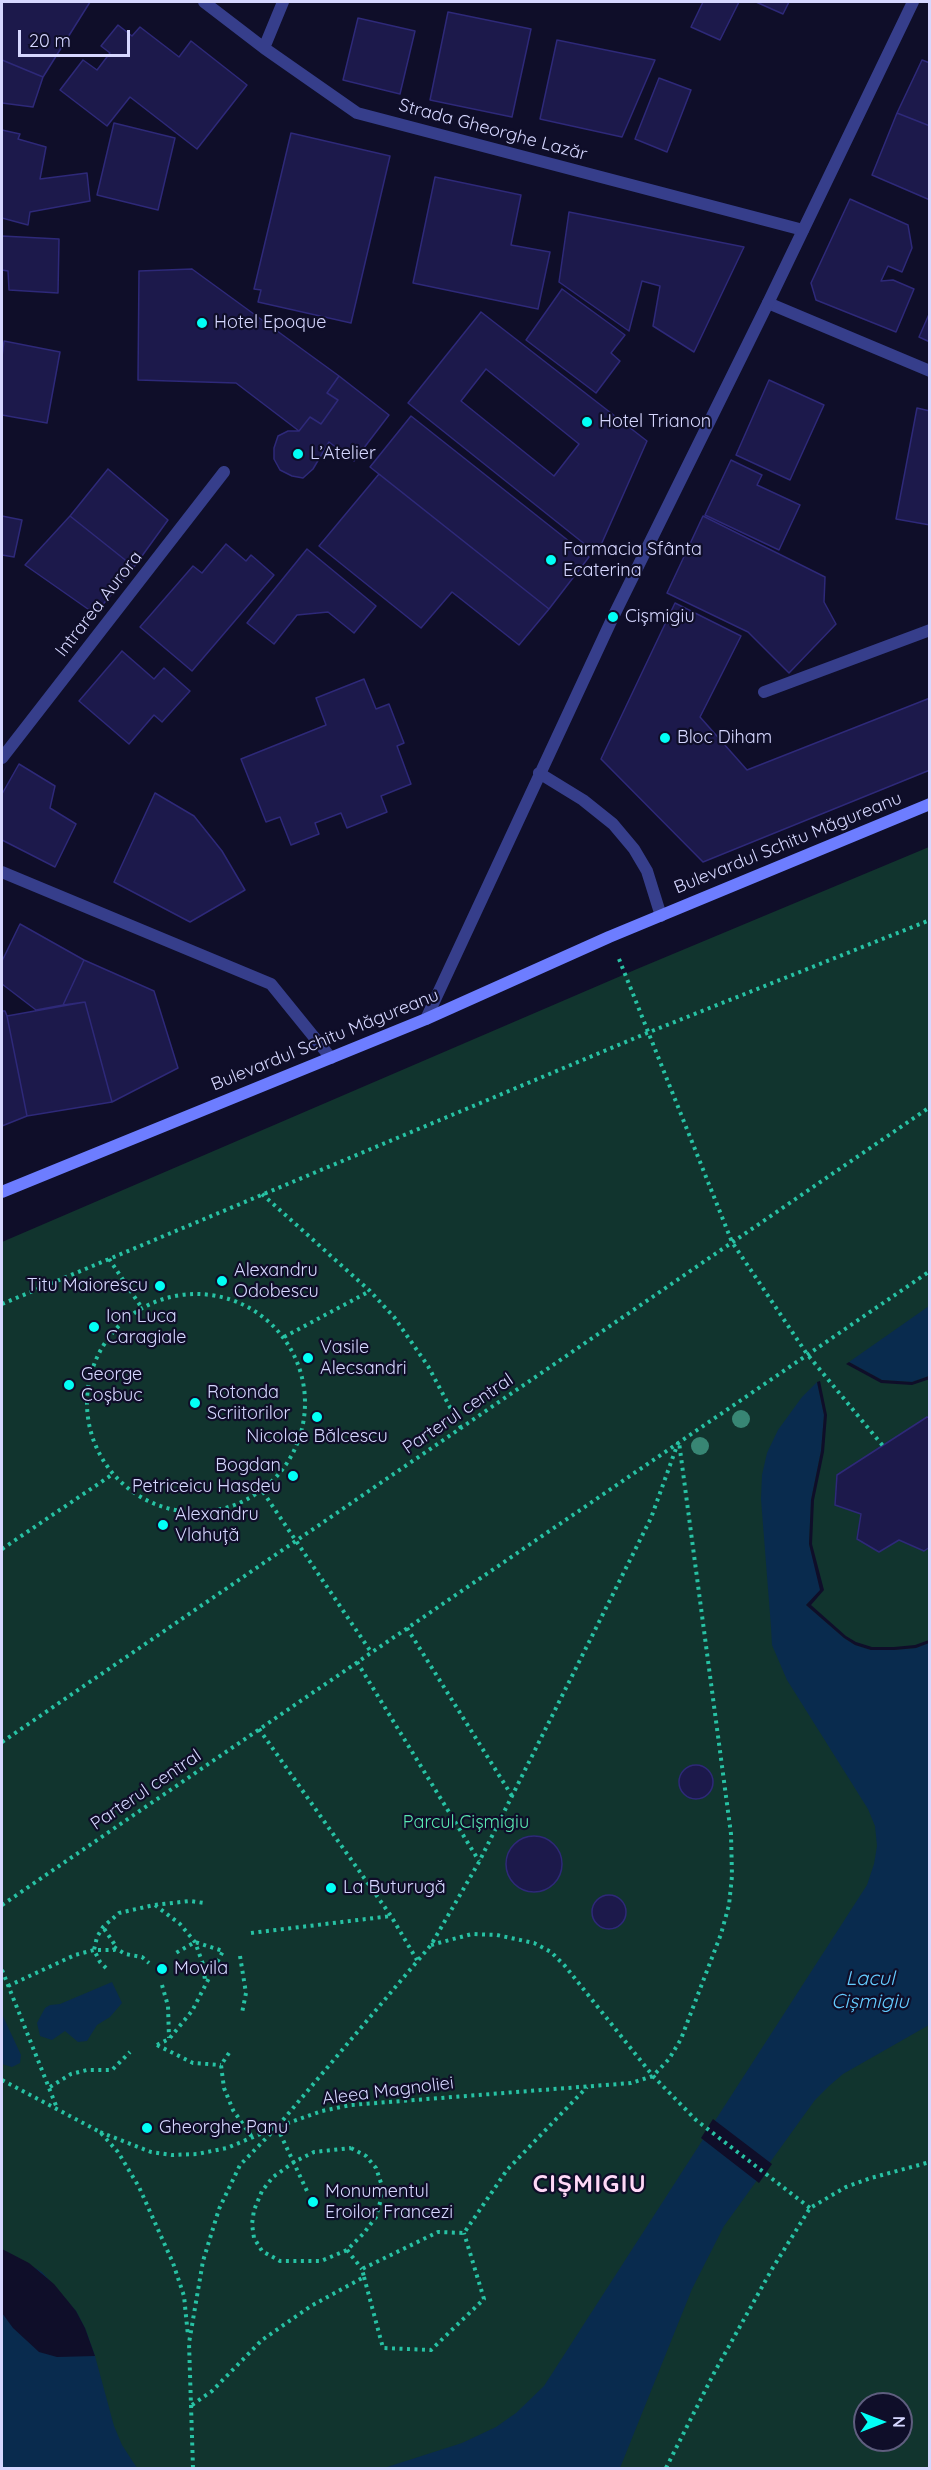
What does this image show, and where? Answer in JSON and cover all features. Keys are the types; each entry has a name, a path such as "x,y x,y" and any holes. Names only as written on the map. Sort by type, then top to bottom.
{"main road":[{"name":"Bulevardul Schitu Măgureanu","path":"2,1192 426,1019 609,937 930,804"}],"street":[{"name":"Strada Gheorghe Lazăr","path":"204,2 264,48 357,113 803,230"},
{"path":"264,48 283,2"},
{"path":"426,1019 618,606 768,303 913,2"},
{"path":"768,303 930,371"},
{"name":"Intrarea Aurora","path":"2,758 224,472"},
{"path":"764,692 930,630"},
{"name":"Bulevardul Schitu Măgureanu","path":"539,773 583,800 613,824 634,849 647,871 661,915"},
{"path":"2,872 270,984 331,1058"}],"path":[{"path":"2,1310 3,1303 262,1194 647,1033 930,920"},
{"path":"609,937 732,1242 807,1354 883,1446"},
{"name":"Parterul central","path":"2,1742 930,1107"},
{"path":"262,1194 370,1291 394,1317 412,1341 460,1428"},
{"path":"109,1259 142,1308"},
{"name":"Parterul central","path":"2,1905 930,1271"},
{"path":"284,1337 370,1291"},
{"path":"202,1293 233,1300 261,1315 284,1337 299,1366 306,1398 302,1431 289,1461 263,1492 239,1504 206,1513 171,1510 139,1497 113,1474 96,1448 87,1417 89,1384 99,1354 117,1328 142,1308 171,1296 202,1293"},
{"path":"2,2080 100,2132 151,2152 172,2155 197,2154 227,2148 277,2127 430,1945 479,1862 651,1518 679,1442"},
{"path":"653,2076 669,2059 681,2039 721,1934 729,1905 732,1876 730,1834 679,1442"},
{"path":"2,1550 113,1474"},
{"path":"263,1492 371,1652"},
{"path":"407,1628 512,1796"},
{"path":"357,1662 479,1862"},
{"path":"259,1729 390,1916 417,1960"},
{"path":"106,1968 94,1950 97,1937 103,1927 119,1913 154,1905 190,1901 204,1903"},
{"path":"154,1905 180,1924 195,1942 204,1967 206,1984"},
{"path":"251,1934 390,1916"},
{"path":"103,1927 115,1945 114,1947 126,1954 142,1957 149,1963"},
{"path":"430,1945 472,1934 497,1935 534,1943 551,1952 565,1966 653,2076 696,2120 810,2208"},
{"path":"174,1954 195,1942 223,1951 203,1994 192,2011 169,2039 157,2045 193,2063 220,2065"},
{"path":"8,1986 68,1958 94,1950 114,1950 114,1947"},
{"path":"240,1956 246,1993 242,2013"},
{"path":"2,1970 57,2108"},
{"path":"162,1985 168,2006 169,2039"},
{"path":"50,2088 71,2074 87,2070 112,2070 130,2052"},
{"path":"229,2053 220,2065 224,2088 233,2110 252,2137"},
{"name":"Aleea Magnoliei","path":"194,2469 189,2343 203,2261 226,2191 240,2165 277,2127 322,2111 351,2105 631,2083 653,2076"},
{"path":"464,2233 507,2170 588,2086"},
{"path":"277,2127 307,2191"},
{"path":"100,2132 118,2152 139,2187 173,2263 184,2296 189,2343"},
{"path":"351,2148 366,2156 375,2168 381,2183 381,2199 375,2217 364,2233 347,2250 321,2261 280,2261 262,2251 254,2238 252,2224 254,2210 262,2191 273,2177 294,2162 314,2152 351,2148"},
{"path":"666,2469 714,2373 767,2278 810,2208 854,2184 930,2162"},
{"path":"362,2269 438,2232 464,2233"},
{"path":"347,2250 362,2269 383,2348 430,2350 484,2299 464,2233"},
{"path":"191,2406 212,2391 262,2340 311,2306 364,2277"}],"green space":[{"name":"Parcul Cișmigiu","path":"929,847 929,2468 2,2468 2,1242 637,969"}],"water":[{"path":"929,1306 929,1376 912,1382 882,1380 849,1362"},
{"name":"Lacul Cișmigiu","path":"817,1382 824,1415 821,1451 811,1500 809,1544 821,1590 806,1605 844,1638 855,1645 871,1650 916,1648 929,1643 929,2025 843,2074 829,2086 815,2100 724,2226 692,2289 620,2468 384,2468 462,2443 496,2427 516,2413 544,2386 867,1885 877,1846 875,1826 868,1809 787,1680 772,1645 761,1499 762,1475 767,1453 778,1430 802,1397"},
{"path":"112,1982 122,2003 110,2017 97,2025 87,2041 78,2042 65,2031 52,2040 40,2036 37,2023 45,2008"},
{"path":"2,2014 21,2055 20,2063 12,2067 2,2064"},
{"path":"2,2249 42,2272 76,2311 95,2356 114,2426 122,2445 137,2468 2,2468"}],"pier":[{"path":"849,1362 882,1380 912,1382 929,1376 930,1379 912,1385 881,1383 846,1364"},
{"path":"820,1381 827,1415 824,1452 814,1500 812,1544 824,1590 811,1605 856,1642 872,1647 915,1645 929,1640 929,1643 916,1648 871,1650 855,1645 844,1638 806,1605 820,1590 809,1544 811,1500 821,1451 824,1415 817,1382"},
{"path":"713,2119 772,2164 759,2183 701,2138"},
{"path":"2,2249 29,2263 54,2284 76,2311 95,2356 57,2357 39,2352 13,2328 2,2313"}],"building":[{"path":"2,2 90,2 43,77 2,60"},
{"path":"703,2 739,2 720,40 691,27"},
{"path":"756,2 789,2 783,14"},
{"path":"448,12 531,29 512,117 430,100"},
{"path":"358,18 415,31 400,94 343,80"},
{"path":"118,25 132,36 140,27 179,57 191,41 247,85 197,149 130,97 107,126 60,90 83,60 97,70 110,53 101,46"},
{"path":"557,40 655,60 622,137 540,119"},
{"path":"2,60 43,77 33,107 2,103"},
{"path":"922,60 930,63 930,126 897,113"},
{"path":"659,78 691,90 667,152 635,139"},
{"path":"897,113 930,126 930,200 872,175"},
{"path":"114,123 175,138 158,210 97,195"},
{"path":"2,130 20,134 18,139 46,147 40,179 87,173 90,201 30,212 28,225 2,218"},
{"path":"291,133 390,156 351,323 258,302 261,290 254,289"},
{"path":"435,177 521,195 511,245 550,252 538,309 413,283"},
{"path":"850,199 908,225 912,248 902,272 888,266 881,281 893,280 914,289 896,332 816,300 811,283"},
{"path":"569,212 744,247 694,352 653,326 660,286 642,281 629,331 559,282"},
{"path":"2,236 59,239 58,293 9,290 8,271 2,270"},
{"name":"Hotel Epoque","path":"192,269 339,376 327,393 338,400 321,424 310,417 299,431 236,383 138,380 139,271"},
{"path":"562,289 625,335 611,353 620,361 596,393 526,340"},
{"name":"Hotel Trianon","path":"481,312 647,441 597,554 408,403","holes":["486,369 579,444 554,476 461,401"]},
{"path":"930,312 930,342 919,337"},
{"path":"4,341 60,352 47,423 2,415"},
{"path":"339,376 389,415 354,461 329,442 313,469 303,478 280,470 274,459 274,448 278,436 288,431 299,431 310,417 321,424 338,400 327,393"},
{"path":"769,380 824,405 790,480 736,455"},
{"path":"917,408 930,411 930,525 896,519"},
{"path":"411,416 589,557 549,609 370,467"},
{"path":"731,460 762,475 757,485 800,505 779,550 705,515"},
{"path":"108,469 168,520 134,567 70,516"},
{"path":"379,474 549,609 519,645 452,592 421,628 319,546"},
{"path":"2,516 22,520 14,557 2,555"},
{"path":"70,516 134,567 95,614 25,565"},
{"path":"703,516 825,577 824,602 836,624 789,673 748,632 667,593"},
{"path":"226,544 246,561 251,555 274,575 192,671 140,627 193,566 202,573"},
{"path":"307,549 376,606 354,633 328,612 297,615 274,644 247,623"},
{"name":"Bloc Diham","path":"675,603 741,636 700,717 747,770 930,698 930,770 703,862 601,759"},
{"path":"122,651 154,679 164,668 190,691 162,722 154,715 129,744 79,701"},
{"path":"364,679 376,709 389,704 404,743 397,746 411,784 381,796 387,812 347,828 341,813 315,823 319,834 291,845 280,817 266,822 241,759 326,725 316,698"},
{"path":"19,764 55,786 50,808 76,824 55,867 2,840 2,794"},
{"path":"155,793 194,816 222,851 245,890 190,922 114,882"},
{"path":"20,924 84,960 63,1005 36,1010 2,984 2,961"},
{"path":"84,960 154,991 178,1068 112,1102 85,1002 63,1005"},
{"path":"85,1002 112,1102 27,1116 7,1016"},
{"path":"2,1011 5,1011 7,1016 27,1116 2,1126"},
{"path":"927,1417 930,1418 930,1547 924,1551 899,1540 879,1552 857,1539 861,1514 835,1505 837,1475"},
{"path":"696,1765 708,1770 713,1782 708,1794 696,1799 684,1794 679,1782 684,1770"},
{"path":"534,1836 549,1841 557,1849 562,1864 557,1879 549,1887 534,1892 519,1887 511,1879 506,1864 511,1849 519,1841"},
{"path":"609,1895 621,1900 626,1912 621,1924 609,1929 597,1924 592,1912 597,1900"}],"place":[{"name":"Hotel Epoque","path":"202,323"},
{"name":"Hotel Trianon","path":"587,422"},
{"name":"L’Atelier","path":"298,454"},
{"name":"Farmacia Sfânta Ecaterina","path":"551,560"},
{"name":"Cișmigiu","path":"613,617"},
{"name":"Bloc Diham","path":"665,738"},
{"name":"Alexandru Odobescu","path":"222,1281"},
{"name":"Titu Maiorescu","path":"160,1286"},
{"name":"Ion Luca Caragiale","path":"94,1327"},
{"name":"Vasile Alecsandri","path":"308,1358"},
{"name":"George Coșbuc","path":"69,1385"},
{"name":"Rotonda Scriitorilor","path":"195,1403"},
{"name":"Nicolae Bălcescu","path":"317,1417"},
{"name":"Bogdan Petriceicu Hasdeu","path":"293,1476"},
{"name":"Alexandru Vlahuță","path":"163,1525"},
{"name":"La Buturugă","path":"331,1888"},
{"name":"Movila","path":"162,1969"},
{"name":"Gheorghe Panu","path":"147,2128"},
{"name":"Monumentul Eroilor Francezi","path":"313,2202"}],"district":[{"name":"CIȘMIGIU","path":"590,2185"}]}
